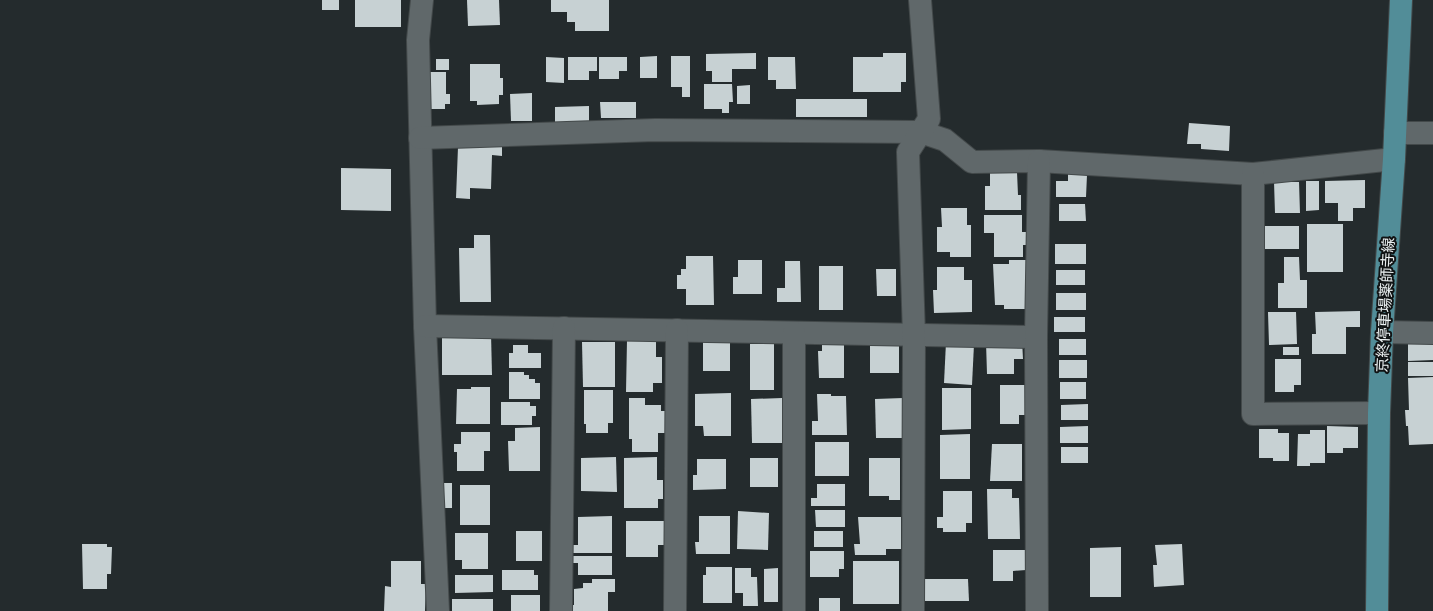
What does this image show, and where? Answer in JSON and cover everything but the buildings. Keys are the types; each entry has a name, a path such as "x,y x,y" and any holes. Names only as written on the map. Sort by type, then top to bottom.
{"main road":[{"name":"京終停車場薬師寺線","path":"1377,611 1379,413 1382,332 1394,159 1401,0"}],"street":[{"path":"422,0 418,40 420,138 425,326 438,611"},
{"path":"913,611 914,335 908,152 929,119 920,0"},
{"path":"420,138 655,130 921,132 945,140 972,162 1039,161 1252,174 1394,159"},
{"path":"1395,133 1433,133"},
{"path":"1037,611 1036,337 1039,161"},
{"path":"1252,174 1253,414 1379,413"},
{"path":"425,326 1036,337"},
{"path":"561,611 564,328"},
{"path":"675,611 677,330"},
{"path":"1382,332 1433,333"},
{"path":"794,333 794,611"}]}
